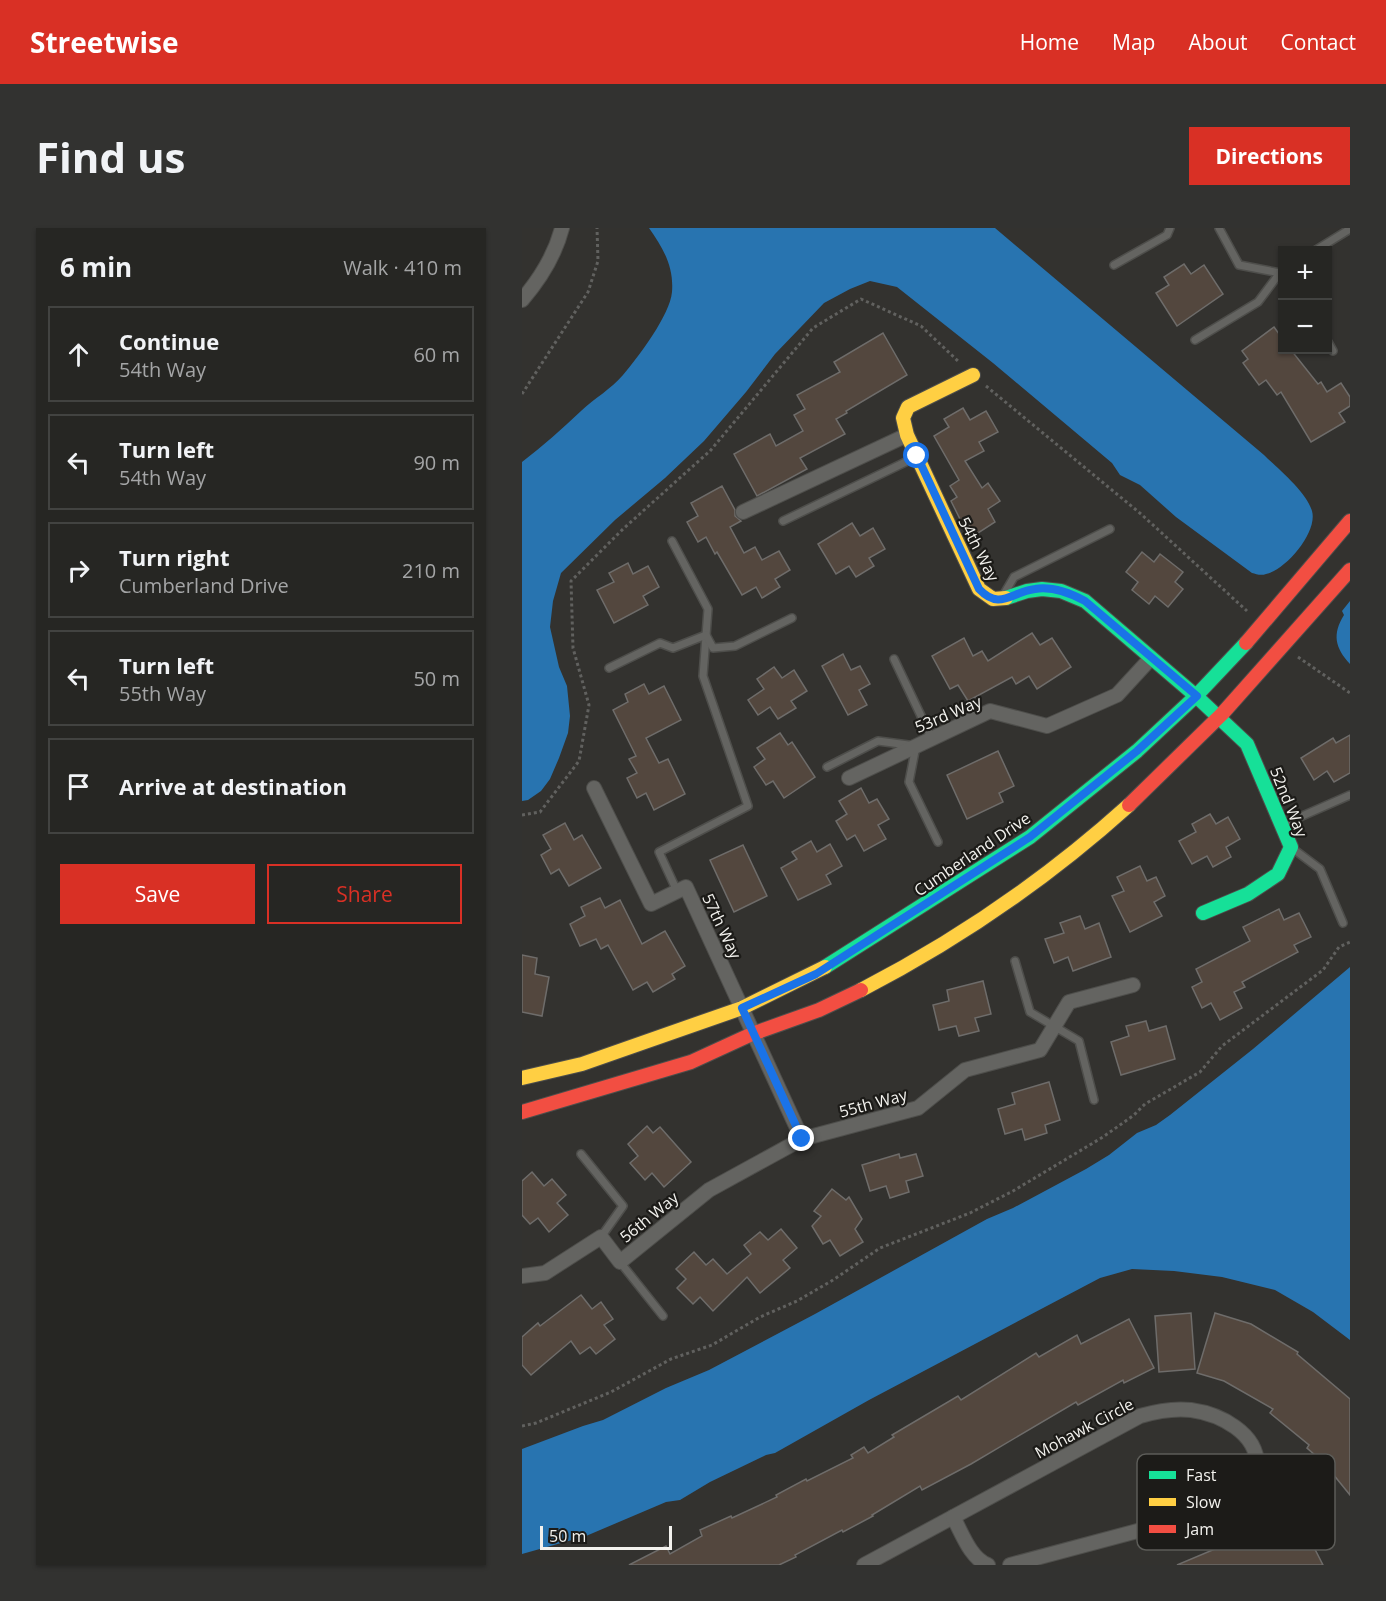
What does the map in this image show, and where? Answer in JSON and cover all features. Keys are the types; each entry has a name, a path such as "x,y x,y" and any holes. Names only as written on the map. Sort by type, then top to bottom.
{"street":[{"path":"522,300 549,261 562,228"},
{"name":"54th Way","path":"973,375 908,407 903,418 907,435 979,589 988,598 1000,601 1036,589 1049,589 1074,595 1085,601 1214,713"},
{"path":"743,512 907,435"},
{"name":"Cumberland Drive","path":"522,1078 582,1064 742,1008 826,968 1030,837 1137,751 1197,696 1248,641 1350,521"},
{"path":"522,1112 577,1098 696,1060 754,1033 819,1010 895,972 965,929 1017,894 1082,845 1144,790 1214,713 1294,636 1350,570"},
{"name":"53rd Way","path":"849,778 990,711 1047,726 1117,695 1151,658"},
{"name":"52nd Way","path":"1203,913 1248,894 1278,874 1291,847 1247,744 1214,713"},
{"name":"57th Way","path":"594,788 651,904 686,887 754,1033"},
{"name":"55th Way","path":"802,1139 918,1108 965,1070 1040,1050 1069,1002 1132,985"},
{"path":"754,1033 802,1139"},
{"name":"56th Way","path":"522,1276 545,1273 601,1237 620,1262 709,1190 802,1139"},
{"name":"Mohawk Circle","path":"864,1565 1129,1421 1152,1413 1178,1409 1215,1416 1247,1438 1255,1454"},
{"path":"953,1517 973,1554 988,1565"},
{"name":"Mohawk Circle","path":"1010,1565 1137,1531"}],"lane":[{"path":"1114,265 1167,235 1170,228"},
{"path":"1219,228 1239,266 1278,274"},
{"path":"1322,246 1350,229"},
{"path":"1196,339 1258,302 1278,279"},
{"path":"783,521 917,456"},
{"path":"1000,601 1014,577 1110,529"},
{"path":"672,541 708,609 703,676 748,806 659,852 677,891"},
{"path":"706,635 713,648 735,646 792,618"},
{"path":"609,668 660,643 673,648 706,635"},
{"path":"894,659 932,739"},
{"path":"827,767 878,741 916,746 909,782 938,842"},
{"path":"1281,825 1350,795"},
{"path":"1291,847 1320,870 1343,923"},
{"path":"1015,961 1030,1012 1079,1041 1094,1100"},
{"path":"581,1154 622,1206 601,1237"},
{"path":"620,1262 663,1316"}],"path":[{"path":"522,394 588,292 598,261 597,228"},
{"path":"1298,657 1350,693"},
{"path":"522,1426 536,1423 611,1392 671,1359 712,1345 760,1317 815,1291 880,1248 970,1213 1013,1191 1103,1137 1134,1115 1145,1104 1200,1072 1222,1046 1323,970 1339,947 1350,942"}],"water":[{"path":"649,228 995,228 1284,474 1309,503 1313,520 1310,529 1299,549 1282,565 1264,575 1252,573 1176,517 1140,485 1120,475 1112,463 993,363 897,287 870,281 824,303 775,354 704,441 615,520 561,573 553,601 550,627 559,667 567,686 570,716 568,733 550,779 541,791 528,800 522,801 522,462 618,380 653,335 666,312 672,292 671,274 663,250"},
{"path":"1350,601 1350,664 1338,646 1337,635 1344,615 1342,611"},
{"path":"1350,967 1350,1340 1313,1312 1275,1290 1222,1277 1132,1269 1100,1278 869,1400 775,1453 766,1455 710,1482 680,1500 666,1502 586,1536 522,1554 522,1449 603,1420 666,1388 709,1370 987,1219 1013,1208 1086,1169 1109,1155 1137,1133 1156,1125 1170,1115"}],"building":[{"path":"1184,264 1191,274 1204,265 1223,294 1177,326 1156,293 1169,285 1164,277"},
{"path":"1274,327 1278,332 1278,354 1294,354 1318,384 1321,382 1327,392 1341,383 1350,397 1350,406 1339,413 1345,422 1311,442 1281,392 1277,395 1266,380 1259,385 1243,363 1248,359 1242,351"},
{"path":"883,333 907,375 836,419 845,434 800,458 807,469 757,496 734,454 770,434 776,446 803,431 794,415 805,409 797,395 840,372 834,362"},
{"path":"963,408 970,420 986,411 998,432 979,442 984,451 965,461 982,488 988,483 1000,501 988,509 995,522 975,535 965,518 961,521 951,501 957,497 950,486 959,480 934,436 949,427 944,419"},
{"path":"722,486 735,510 735,516 741,521 730,527 744,553 755,547 762,560 779,551 790,570 775,579 780,587 762,598 756,587 742,595 706,537 698,542 687,522 698,516 691,503"},
{"path":"852,523 860,536 873,528 885,549 869,558 874,566 856,577 849,566 836,574 818,544"},
{"path":"1142,552 1154,562 1160,554 1183,572 1175,582 1183,589 1168,607 1155,596 1149,604 1132,590 1138,582 1126,572"},
{"path":"628,563 633,574 648,566 659,587 643,596 648,605 614,623 597,590 614,582 609,573"},
{"path":"1032,633 1040,645 1052,638 1071,667 1037,689 1029,676 1016,684 1012,677 968,701 958,685 950,689 932,656 964,638 973,656 982,651 988,661"},
{"path":"843,654 851,670 860,666 870,684 859,690 867,705 848,715 822,666"},
{"path":"774,667 782,678 794,670 807,691 791,701 796,708 778,719 770,707 758,715 748,700 764,689 757,679"},
{"path":"644,684 649,694 664,686 681,720 646,738 659,763 668,759 685,794 654,810 646,793 637,798 627,778 637,773 629,759 636,756 613,710 628,702 625,694"},
{"path":"780,733 788,745 792,742 815,777 784,798 773,781 766,785 754,767 765,759 757,748"},
{"path":"1350,735 1350,773 1334,782 1327,771 1314,780 1301,758 1333,738 1336,743"},
{"path":"998,751 1014,786 999,793 1003,802 967,819 947,775"},
{"path":"861,788 869,803 877,799 889,819 878,825 886,839 864,851 855,835 847,840 836,821 847,814 839,801"},
{"path":"1210,814 1216,824 1228,817 1240,839 1226,847 1231,857 1213,867 1207,856 1192,864 1179,841 1196,832 1192,824"},
{"path":"565,823 574,840 582,835 601,868 569,886 559,869 551,874 541,855 551,849 543,835"},
{"path":"811,841 817,852 830,844 842,866 826,875 831,884 798,900 781,868 797,859 792,852"},
{"path":"743,845 767,896 734,912 710,860"},
{"path":"1140,866 1147,881 1156,877 1165,896 1154,902 1162,916 1130,932 1112,896 1124,891 1117,877"},
{"path":"600,898 605,908 620,900 642,944 665,931 685,966 672,974 675,979 653,992 647,982 633,990 608,945 601,949 596,939 580,946 570,924 585,916 581,907"},
{"path":"1279,909 1284,920 1299,913 1311,937 1294,945 1298,952 1242,982 1245,987 1234,992 1242,1008 1220,1020 1211,1003 1202,1008 1192,987 1202,982 1196,969 1250,941 1243,927"},
{"path":"1080,916 1085,929 1099,923 1111,957 1073,971 1068,957 1054,963 1045,939 1064,933 1060,923"},
{"path":"522,955 537,958 535,974 549,977 542,1016 522,1012"},
{"path":"983,981 991,1014 975,1018 979,1031 959,1036 956,1026 939,1030 933,1005 949,1001 947,990"},
{"path":"1146,1021 1149,1031 1166,1026 1175,1059 1121,1075 1111,1042 1129,1036 1126,1026"},
{"path":"1049,1082 1060,1120 1045,1125 1047,1133 1025,1140 1022,1129 1005,1134 998,1109 1015,1104 1012,1093"},
{"path":"647,1126 653,1133 660,1127 691,1162 664,1187 652,1173 645,1180 630,1163 638,1156 628,1144"},
{"path":"899,1154 900,1158 916,1154 923,1176 906,1181 909,1192 890,1198 886,1186 870,1191 862,1165"},
{"path":"532,1172 544,1186 552,1179 566,1195 557,1203 568,1215 549,1232 538,1218 530,1224 522,1215 522,1181"},
{"path":"832,1189 846,1200 849,1197 862,1219 855,1229 863,1242 840,1256 830,1240 823,1244 812,1226 821,1216 814,1211"},
{"path":"781,1229 797,1248 783,1260 790,1268 760,1293 747,1277 713,1311 700,1297 693,1304 677,1288 686,1279 676,1269 694,1252 706,1265 713,1259 727,1274 751,1254 744,1245 760,1232 768,1240"},
{"path":"581,1295 592,1309 601,1302 613,1319 604,1325 615,1339 596,1354 590,1347 580,1354 571,1341 531,1375 522,1365 522,1337 538,1323 540,1326"},
{"path":"1191,1313 1195,1369 1159,1372 1155,1316"},
{"path":"1215,1313 1251,1324 1298,1352 1297,1354 1350,1399 1350,1495 1335,1477 1335,1454 1314,1454 1307,1448 1309,1445 1270,1413 1273,1409 1224,1381 1197,1373"},
{"path":"1129,1319 1154,1368 1124,1383 1123,1380 1078,1405 1076,1402 971,1464 922,1490 920,1486 873,1516 795,1555 796,1557 779,1565 629,1565 666,1546 670,1554 702,1536 700,1530 777,1497 776,1495 806,1479 807,1481 853,1458 851,1455 864,1447 868,1453 894,1437 892,1435 958,1396 961,1400 1036,1353 1039,1357 1077,1335 1081,1344"},
{"path":"1213,1550 1315,1550 1323,1565 1177,1565"}],"traffic: fast":[{"path":"1006,598 1042,589 1061,591 1085,601 1196,696 1247,744 1291,847 1278,874 1248,894 1203,913"},
{"path":"825,967 1030,837 1137,751 1196,696 1246,643"}],"traffic: slow":[{"path":"973,375 908,407 903,418 907,435 979,589 993,599 1006,598"},
{"path":"861,990 897,971 1001,906 1067,858 1129,805"},
{"path":"522,1078 582,1064 742,1008 825,967"}],"traffic: jam":[{"path":"1246,643 1350,521"},
{"path":"1129,805 1222,714 1350,570"},
{"path":"522,1112 691,1062 752,1034 819,1010 861,990"}],"route":[{"path":"802,1139 742,1008 816,974 1030,837 1137,751 1197,696 1085,601 1074,595 1062,591 1036,589 1000,601 988,598 979,589 917,456"}]}
